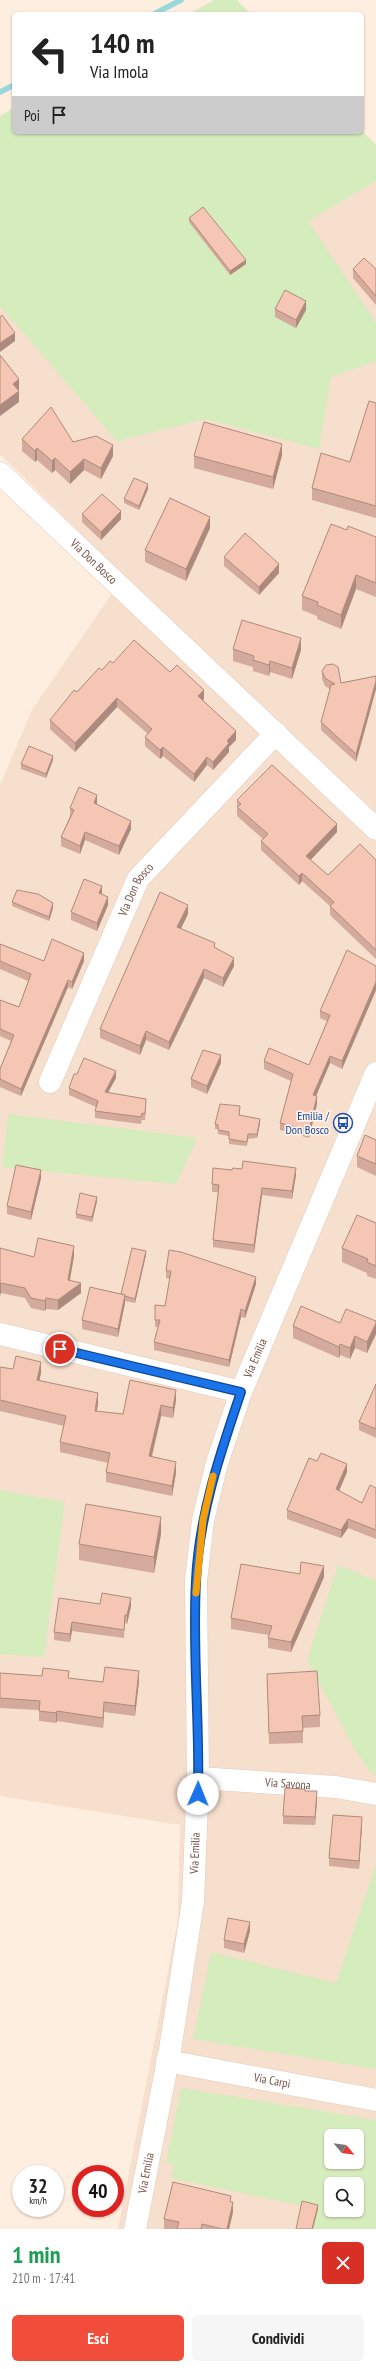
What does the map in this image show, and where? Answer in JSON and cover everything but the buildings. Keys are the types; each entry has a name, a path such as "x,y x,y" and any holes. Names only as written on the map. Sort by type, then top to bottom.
{"street":[{"name":"Via Don Bosco","path":"0,473 376,828"},
{"name":"Via Don Bosco","path":"50,1082 138,879 276,732"},
{"name":"Via Emilia","path":"135,2229 168,2061 193,1901 198,1778 197,1573 203,1520 217,1463 241,1392 376,1073"},
{"path":"0,1334 241,1392"},
{"name":"Via Savona","path":"198,1778 336,1787 376,1794"},
{"name":"Via Carpi","path":"168,2061 376,2100"}],"shaded area":[{"path":"12,109 12,134 364,133 376,145 376,2229 118,2229 120,2217 124,2217 124,2198 178,1919 180,1825 0,1796 0,785 32,710 124,576 0,454 0,116"}],"green space":[{"path":"214,0 237,0 249,12 193,12"},
{"path":"12,109 12,134 364,133 376,145 376,181 308,221 376,323 376,361 331,377 319,449 206,419 117,441 0,306 0,116"},
{"path":"8,1114 197,1138 176,1184 2,1167"},
{"path":"0,1490 65,1502 44,1657 0,1654"},
{"path":"338,1565 376,1581 376,1775 372,1774 357,1753 307,1660"},
{"path":"376,1864 376,2069 193,2039 211,1952 336,1983"},
{"path":"181,2088 376,2120 376,2229 303,2229 308,2207 171,2178 174,2165 166,2162"}],"waterway":[{"path":"158,12 181,0"},
{"path":"0,92 12,86"}],"slow traffic":[{"path":"196,1593 203,1520 213,1476"}],"place":[{"name":"Emilia / Don Bosco","path":"343,1123"}],"route":[{"path":"60,1349 241,1392 217,1463 206,1506 196,1581 198,1794"}]}
